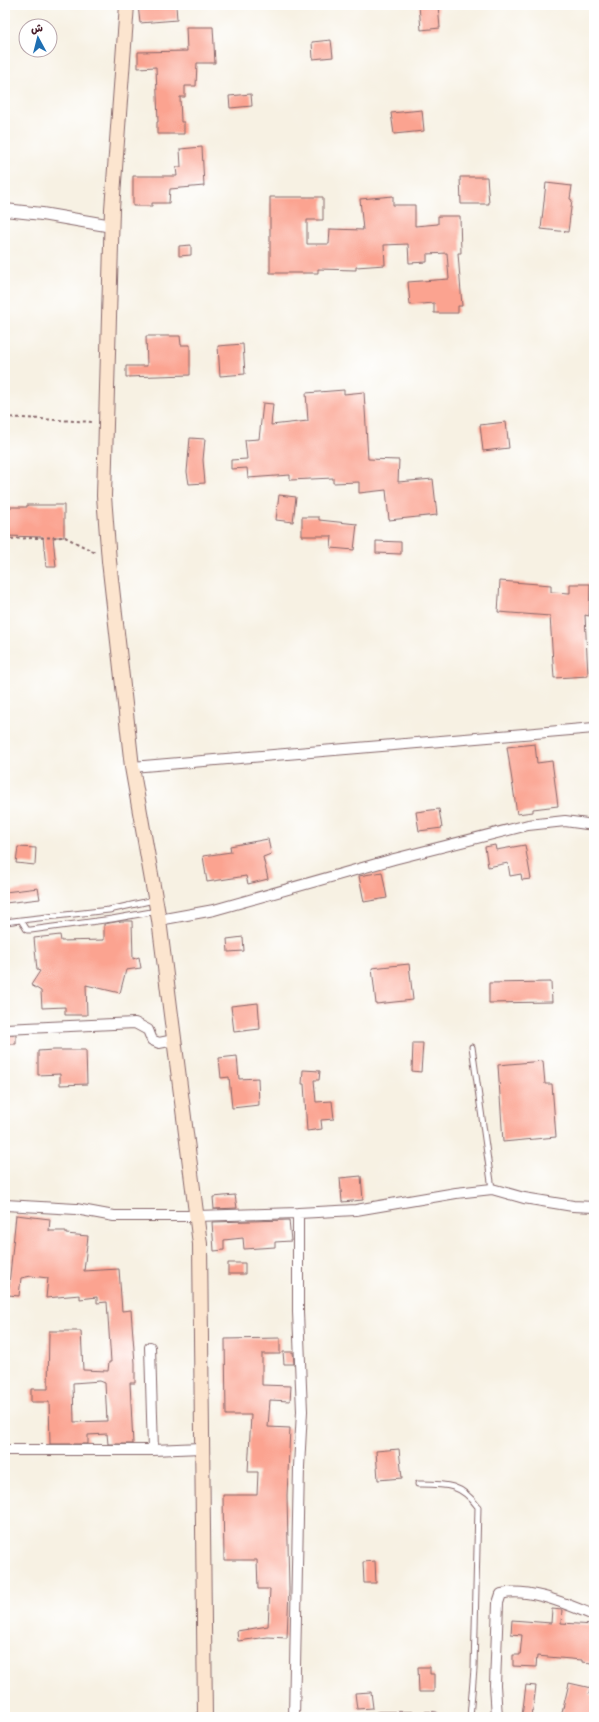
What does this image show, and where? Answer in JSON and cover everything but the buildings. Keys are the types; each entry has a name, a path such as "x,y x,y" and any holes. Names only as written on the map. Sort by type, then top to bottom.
{"main road":[{"path":"127,5 112,226 104,496 109,561 132,766 157,910 200,1244 205,1717"}],"street":[{"path":"5,210 42,214 112,226"},
{"path":"132,766 594,728"},
{"path":"157,910 214,910 394,859 528,825 565,821 594,825"},
{"path":"5,1029 135,1023 148,1030 152,1040 158,1043 174,1040"},
{"path":"5,1205 76,1209 114,1216 196,1216 298,1213 356,1210 456,1192 492,1189 524,1198 573,1206 594,1207"},
{"path":"294,1717 299,1467 302,1410 298,1312 298,1213"},
{"path":"150,1347 153,1450"},
{"path":"5,1450 153,1450 201,1448"},
{"path":"497,1717 495,1685 498,1603 502,1594 509,1592 551,1598 591,1614"},
{"path":"379,1717 434,1717"}],"lane":[{"path":"5,922 109,910 157,910"},
{"path":"21,920 27,930 31,930 112,919 157,910"},
{"path":"472,1047 492,1189"},
{"path":"418,1484 447,1484 462,1490 478,1507 474,1669 470,1717"}],"path":[{"path":"5,417 106,423"},
{"path":"5,539 65,537 109,561"}]}
